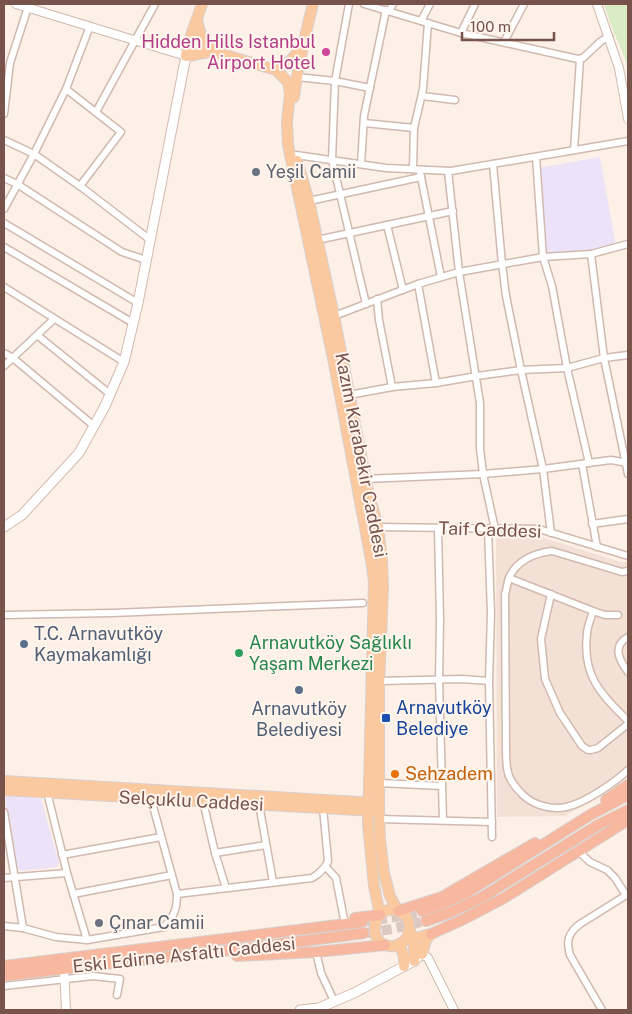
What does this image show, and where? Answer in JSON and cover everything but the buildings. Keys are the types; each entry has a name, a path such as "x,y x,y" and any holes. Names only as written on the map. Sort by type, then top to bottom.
{"highway":[{"path":"590,815 607,800 628,786"},
{"path":"628,795 590,815 466,894 444,903 424,916 451,912 473,902 598,825 628,810"},
{"path":"431,934 504,898 628,820"},
{"path":"607,833 628,827"},
{"path":"398,911 442,897 530,845 566,830"},
{"path":"196,942 226,933 380,915"},
{"name":"Eski Edirne Asfaltı Caddesi","path":"4,966 280,933 363,928 286,944 4,976"},
{"path":"181,956 213,957 316,952 386,944"}],"main road":[{"path":"4,527 22,515 80,453 124,362 138,303 188,44 202,4"},
{"name":"Kazım Karabekir Caddesi","path":"313,4 303,42 297,77 293,102 293,123 296,155 334,316 365,479 378,526 382,558 373,604 380,681 379,783 368,835 374,886 380,915"},
{"path":"196,20 202,38 215,52"},
{"path":"186,56 215,52 276,70 286,65 298,52 303,42"},
{"name":"Kazım Karabekir Caddesi","path":"276,70 288,82 290,94 287,121 288,145 334,363 370,549 374,582 375,809 384,874 390,896 398,911"},
{"name":"Selçuklu Caddesi","path":"4,781 47,788 151,799 187,796 203,802 375,809"},
{"name":"Selçuklu Caddesi","path":"4,790 47,788 375,809"},
{"path":"409,964 402,949 406,938 409,923 407,918 398,911 388,911 380,915 374,929 378,938 386,944 394,946 406,938 431,934"},
{"path":"300,1010 319,1009 409,964 422,954 424,945 431,934"},
{"path":"406,938 414,946 409,964"}],"street":[{"path":"16,4 186,56"},
{"path":"96,112 155,4"},
{"path":"349,4 334,81 332,160 366,304"},
{"path":"364,4 461,33 580,58 584,58 609,36"},
{"path":"362,164 364,116 388,10 393,4"},
{"path":"421,20 430,4"},
{"path":"461,33 475,4"},
{"path":"504,42 524,4"},
{"path":"597,4 619,68 628,119"},
{"path":"4,114 7,63 28,7"},
{"path":"428,23 422,96 414,128 416,169 421,177 441,276"},
{"path":"4,209 66,89 90,26"},
{"path":"574,150 580,58"},
{"path":"297,77 334,81 370,88"},
{"path":"66,89 121,132 80,186"},
{"path":"422,96 455,100"},
{"path":"364,123 414,128"},
{"path":"4,140 34,154 80,186 149,239"},
{"path":"296,155 386,168 448,171 628,141"},
{"path":"536,157 543,257 552,286 585,464 592,524 597,547"},
{"path":"493,164 506,296 543,469 551,533"},
{"path":"448,171 460,272 477,376 480,403 480,448 491,529 489,681 492,838"},
{"path":"308,201 421,177"},
{"path":"4,178 17,184 122,252 146,260"},
{"path":"317,240 453,211"},
{"path":"4,223 138,303"},
{"path":"387,225 403,290"},
{"path":"334,316 441,276 543,257 591,254 628,244"},
{"path":"4,247 133,323"},
{"path":"591,254 604,358 628,474"},
{"path":"418,284 436,383"},
{"path":"4,289 124,362"},
{"path":"377,299 379,320 392,387"},
{"path":"4,366 54,319"},
{"path":"37,335 110,394"},
{"path":"4,353 13,358 94,426"},
{"path":"349,395 392,387 436,383 521,370 566,368 604,358 628,355"},
{"path":"365,479 484,474 611,460 627,462"},
{"path":"592,524 628,519"},
{"name":"Taif Caddesi","path":"378,526 539,530 628,556"},
{"path":"438,528 439,680 443,820"},
{"path":"628,571 622,572 552,551 540,553 518,565 509,578 505,594 506,750 508,774 516,787 527,799 547,808 566,807 587,798 620,778 628,770"},
{"path":"509,578 593,611 605,615 618,615"},
{"path":"551,594 541,639 545,679 560,713 582,746 588,750 598,748 628,722 607,700 591,675 587,654 587,632 593,611"},
{"path":"4,615 373,604"},
{"path":"628,637 620,643 618,652 628,672"},
{"path":"380,681 462,679 489,681"},
{"path":"379,783 442,786"},
{"path":"47,788 62,855 87,940"},
{"path":"4,926 23,928 56,937 87,940 164,927 172,918 177,906 177,894 151,799"},
{"path":"203,802 215,853 226,888"},
{"path":"259,804 273,882"},
{"path":"177,894 312,878 326,867 328,861 322,808"},
{"path":"375,809 443,820 492,822"},
{"path":"4,812 6,835 23,928"},
{"path":"62,855 161,837"},
{"path":"215,853 266,846"},
{"path":"578,851 590,862 607,870 627,894 574,928 569,936 567,946 570,955 602,1010"},
{"path":"326,867 336,878 344,919"},
{"path":"4,878 67,873"},
{"path":"73,894 172,875"},
{"path":"316,952 322,973 334,1001"},
{"path":"422,954 428,958 454,1010"},
{"path":"64,968 66,1010"},
{"name":"Eski Edirne Asfaltı Caddesi","path":"4,986 93,976 120,979 117,995"}],"shaded area":[{"path":"600,157 616,246 548,259 539,168"},
{"path":"503,534 538,536 621,562 628,562 628,776 605,793 565,816 497,817 496,539"},
{"path":"7,795 41,799 59,863 56,867 22,871 17,868 5,799"}],"green space":[{"path":"604,4 628,4 628,72 626,61"}],"tunnel":[{"path":"362,922 409,915 422,911"},
{"path":"367,933 426,921"}],"place":[{"name":"Hidden Hills Istanbul Airport Hotel","path":"326,52"},
{"name":"Yeşil Camii","path":"256,172"},
{"name":"T.C. Arnavutköy Kaymakamlığı","path":"24,644"},
{"name":"Arnavutköy Sağlıklı Yaşam Merkezi","path":"239,653"},
{"name":"Arnavutköy Belediyesi","path":"299,690"},
{"name":"Arnavutköy Belediye","path":"386,718"},
{"name":"Sehzadem","path":"395,774"},
{"name":"Çınar Camii","path":"99,923"}]}
